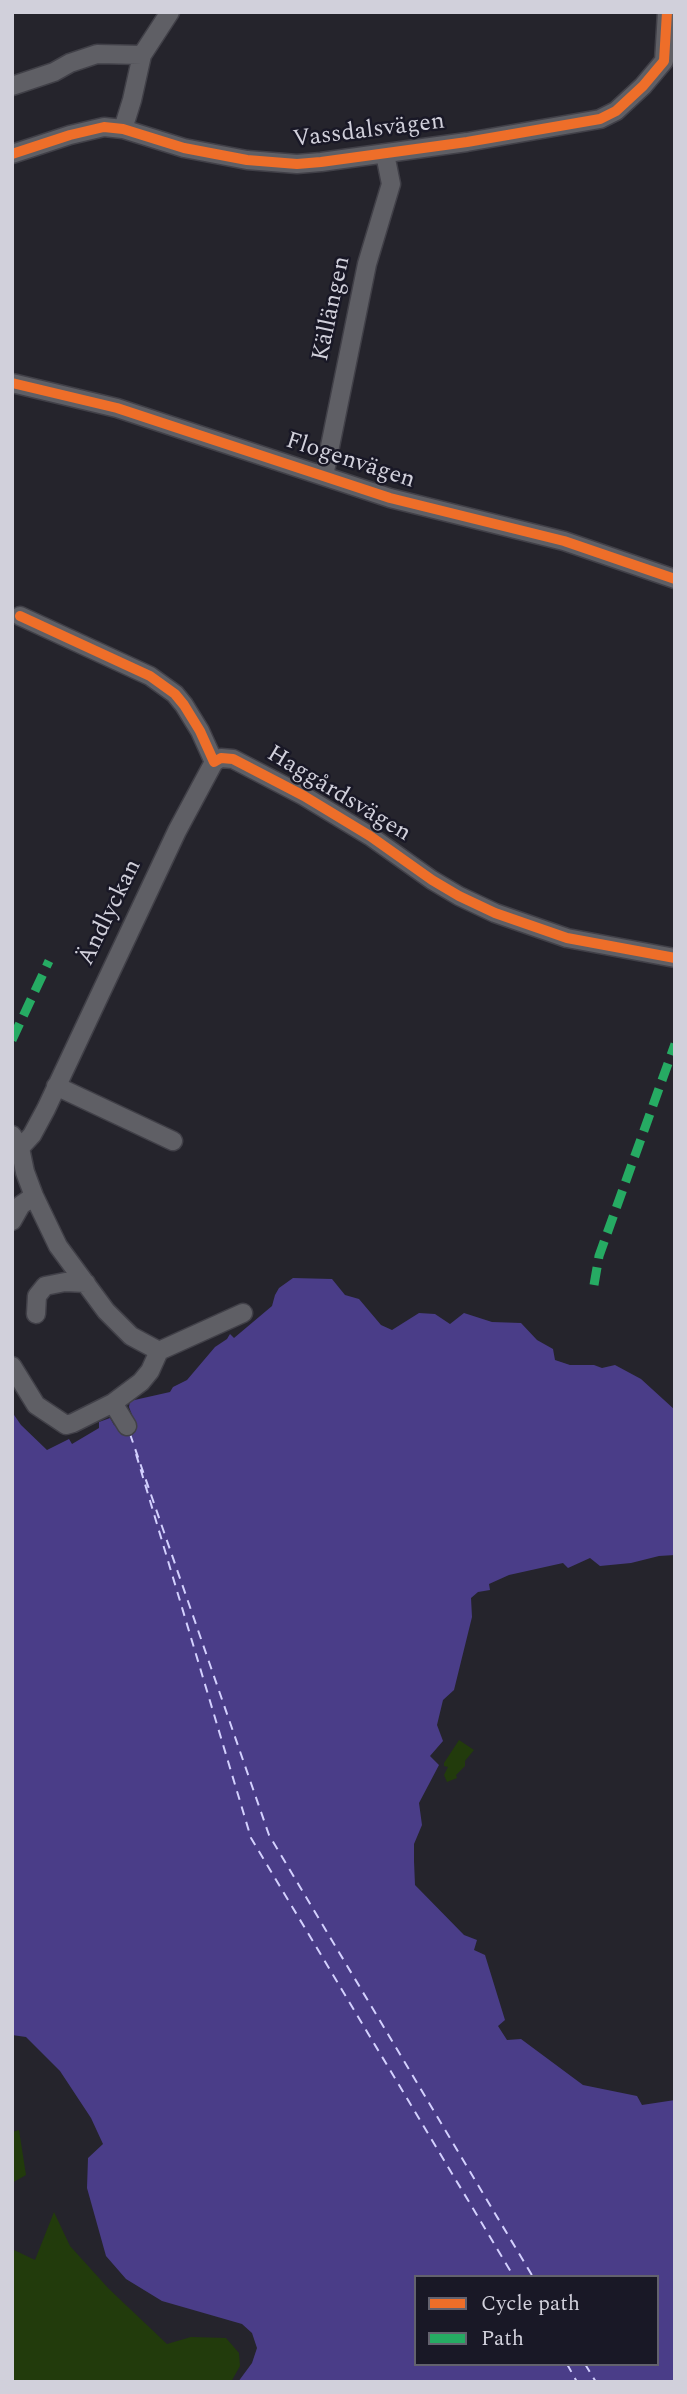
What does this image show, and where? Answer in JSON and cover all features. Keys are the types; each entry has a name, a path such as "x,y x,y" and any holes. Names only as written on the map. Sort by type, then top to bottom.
{"street":[{"path":"122,129 142,55 170,12"},
{"name":"Vassdalsvägen","path":"12,154 104,127 122,129 184,148 271,163 321,162 600,119 616,111 670,60 667,12"},
{"path":"12,86 97,54 142,55"},
{"name":"Källängen","path":"324,476 367,264 391,184 384,154"},
{"name":"Flogenvägen","path":"12,383 117,408 413,505 589,549 675,579"},
{"path":"20,616 135,668 162,684 175,694 191,716 214,762"},
{"name":"Haggårdsvägen","path":"214,762 221,758 233,760 284,784 370,836 446,889 495,913 566,938 675,958"},
{"name":"Ändlyckan","path":"16,1141 32,1136 177,831 214,762"},
{"path":"56,1086 173,1141"},
{"path":"16,1141 34,1196 58,1246 106,1311 131,1336 159,1351"},
{"path":"12,1221 21,1205 34,1196"},
{"path":"36,1314 37,1296 45,1286 65,1282 86,1283"},
{"path":"12,1366 36,1405 66,1424 113,1403 141,1382 150,1371 159,1351 243,1313"},
{"path":"113,1403 127,1426"}],"green space":[{"path":"459,1740 474,1750 456,1775 457,1778 447,1782 444,1775 448,1767 444,1766 444,1763"},
{"path":"19,2130 26,2175 12,2183 12,2132"},
{"path":"54,2212 70,2246 109,2289 167,2344 191,2337 226,2338 239,2353 240,2366 231,2382 12,2382 12,2249 35,2260"}],"shaded area":[{"path":"293,1278 332,1279 345,1295 359,1299 381,1325 392,1330 419,1313 435,1314 450,1324 464,1313 492,1322 521,1323 537,1340 553,1349 555,1360 570,1365 594,1365 602,1368 615,1365 641,1379 675,1410 675,1555 600,1566 590,1558 568,1568 563,1563 509,1575 489,1584 490,1590 478,1592 471,1598 472,1617 454,1690 443,1700 437,1725 443,1741 430,1756 439,1765 419,1803 422,1825 414,1844 414,1861 415,1885 464,1935 477,1940 474,1950 485,1955 505,2020 498,2026 507,2040 521,2039 583,2085 637,2096 642,2105 675,2100 675,2382 238,2382 252,2363 257,2348 252,2333 242,2324 162,2301 126,2279 106,2256 87,2188 88,2158 103,2144 91,2118 60,2071 26,2037 12,2035 12,1412 21,1425 47,1450 69,1439 72,1444 99,1428 99,1422 110,1418 114,1425 124,1429 132,1424 130,1401 170,1392 173,1387 187,1380 215,1347 230,1334 234,1338 272,1306 279,1288"}],"ferry route":[{"path":"130,1434 269,1835 532,2275"},
{"path":"136,1454 251,1838 513,2275"},
{"path":"568,2366 577,2382"},
{"path":"586,2366 596,2382"}],"marked path":[{"path":"12,1040 49,961"},
{"path":"594,1285 599,1256 675,1044"}],"cycle path":[{"path":"12,154 104,127 123,129 184,148 247,160 297,164 467,142 600,119 616,111 643,86 664,61 667,12"},
{"path":"12,383 117,408 390,498 564,541 675,579"},
{"path":"20,616 150,676 175,694 184,705 214,762 221,758 233,759 304,796 370,836 459,896 495,913 567,938 675,958"}]}
